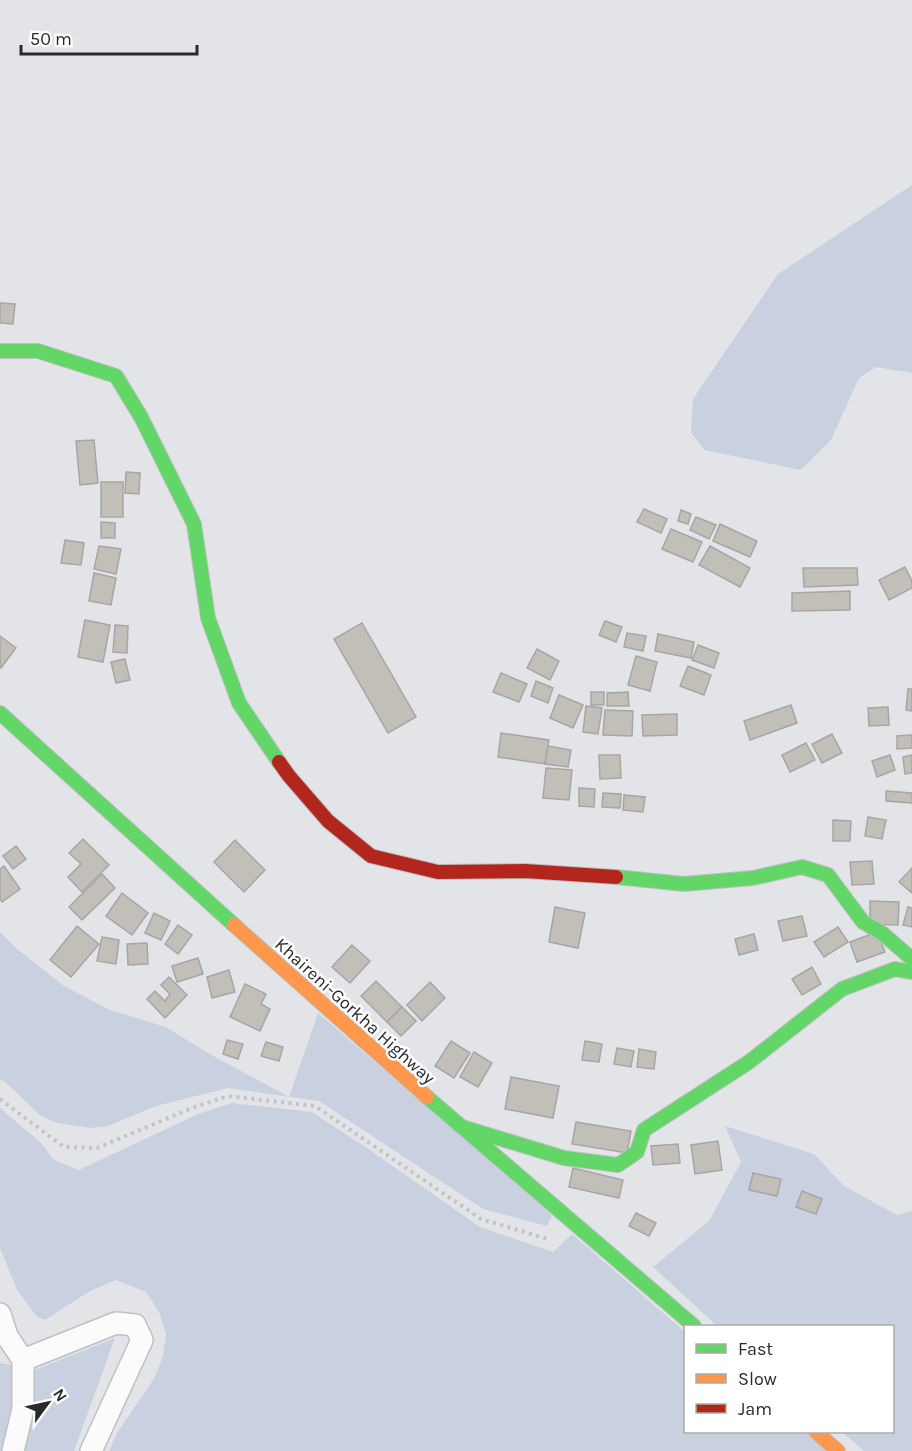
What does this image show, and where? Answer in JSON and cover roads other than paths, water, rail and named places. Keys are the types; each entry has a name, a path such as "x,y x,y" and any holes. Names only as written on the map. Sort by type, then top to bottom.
{"street":[{"path":"0,351 38,351 116,376 141,417 194,524 208,618 239,703 289,776 328,821 372,856 438,872 525,871 584,874 684,884 753,878 802,867 828,875 863,922 882,933 912,959"},
{"name":"Khaireni-Gorkha Highway","path":"0,713 235,928 456,1125 693,1325"},
{"path":"456,1125 540,1152 618,1165 637,1152 644,1130 749,1062 842,989 895,969 912,972"},
{"path":"0,1314 7,1336 23,1360 23,1409 13,1451"},
{"path":"23,1360 116,1323 135,1325 142,1340 91,1451"},
{"path":"818,1433 838,1451"}]}
